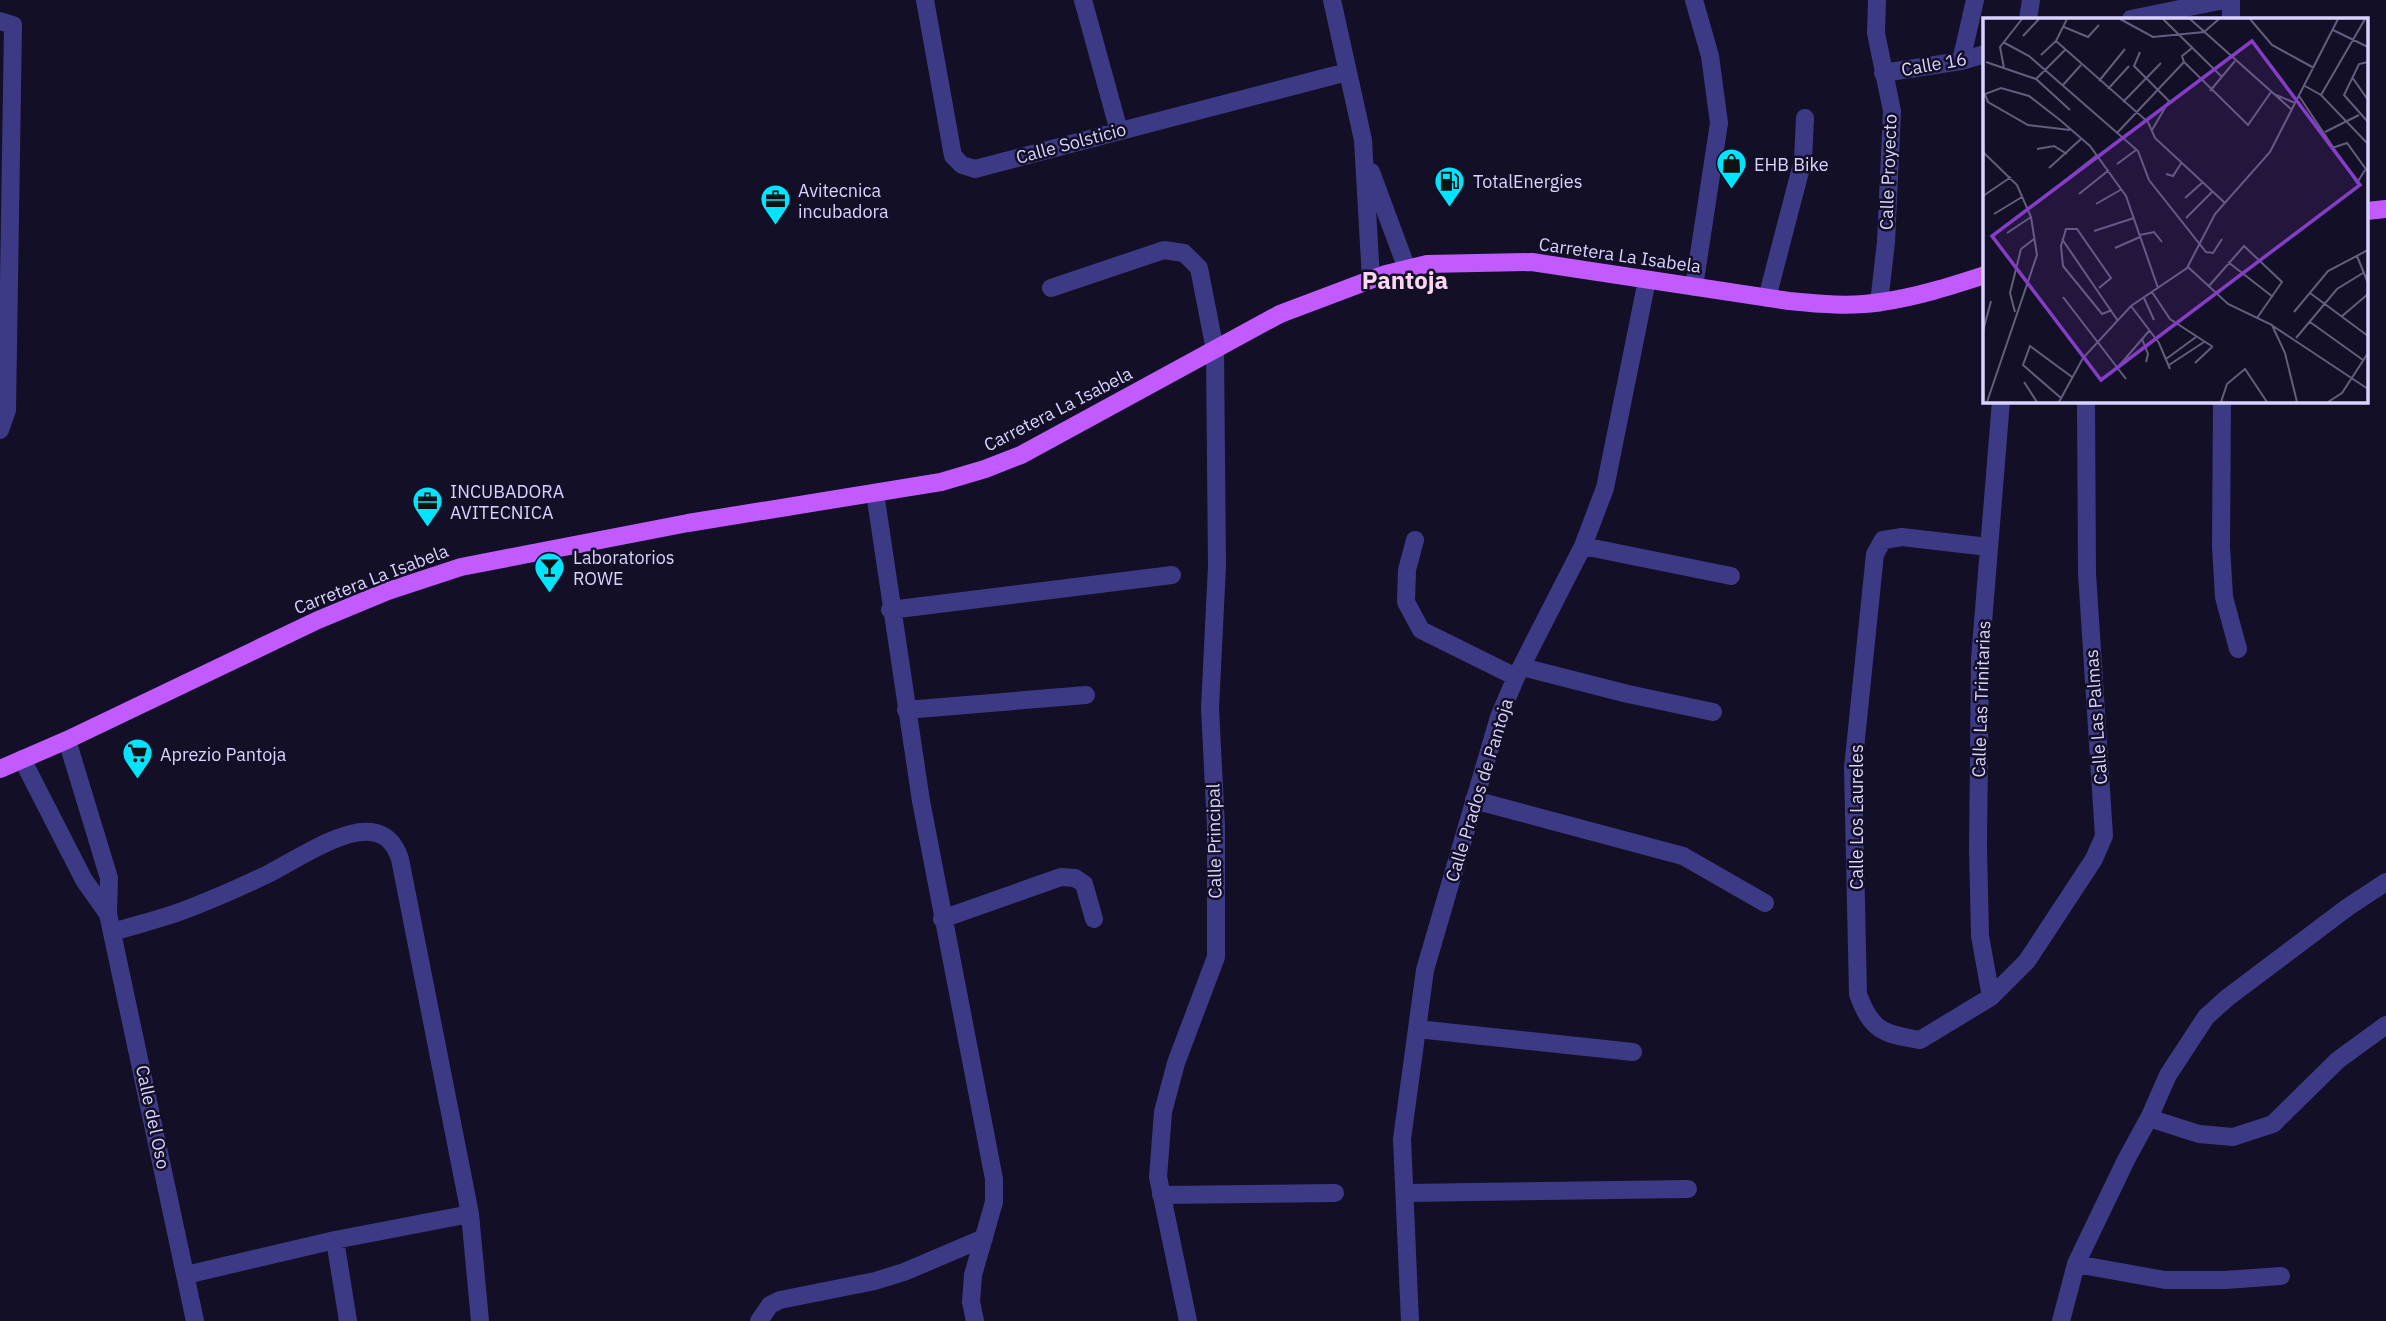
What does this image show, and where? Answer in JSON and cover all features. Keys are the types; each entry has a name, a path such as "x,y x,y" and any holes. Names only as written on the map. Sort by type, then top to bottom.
{"main road":[{"path":"2368,211 2386,209"},
{"name":"Carretera La Isabela","path":"0,769 67,740 318,620 388,591 461,567 688,523 941,482 985,469 1021,455 1280,314 1371,279 1427,264 1532,262 1767,298 1832,305 1879,303 1933,291 1983,276"}],"street":[{"name":"Calle Solsticio","path":"925,0 953,156 962,165 975,169 1347,72"},
{"path":"1083,0 1119,131"},
{"path":"1332,0 1363,140 1371,279"},
{"path":"1694,0 1710,56 1719,123 1694,287"},
{"name":"Calle Proyecto","path":"1877,0 1876,33 1892,111 1886,242 1879,303"},
{"path":"1961,61 1975,0"},
{"path":"2028,18 2031,0"},
{"path":"2133,18 2150,8 2224,0"},
{"path":"2231,0 2231,18"},
{"path":"0,21 13,25 3,338 7,410 0,430"},
{"name":"Calle 16","path":"1883,73 1961,61 1983,55"},
{"path":"1767,298 1803,160 1805,118"},
{"path":"1364,156 1407,269"},
{"name":"Calle Principal","path":"1051,288 1164,250 1184,253 1199,268 1214,350 1217,566 1210,708 1216,827 1216,957 1176,1063 1163,1112 1158,1177 1188,1321"},
{"name":"Calle Prados de Pantoja","path":"1410,1321 1402,1139 1425,970 1499,717 1583,545 1605,488 1647,279"},
{"name":"Calle Las Trinitarias","path":"1991,996 1980,936 1980,659 2001,402"},
{"name":"Calle Las Palmas","path":"1991,996 2027,961 2094,859 2104,836 2087,573 2086,402"},
{"path":"2222,402 2221,546 2224,597 2238,649"},
{"path":"875,493 906,710 943,919 994,1179 995,1202 973,1275 971,1302 975,1321"},
{"name":"Calle Los Laureles","path":"1988,547 1902,537 1883,540 1875,554 1853,768 1858,994 1866,1014 1875,1026 1898,1036 1920,1040 1991,996"},
{"path":"1415,540 1407,570 1406,602 1421,630 1519,672 1713,712"},
{"path":"1583,545 1731,576"},
{"path":"890,610 1172,575"},
{"path":"906,710 1086,695"},
{"name":"Calle del Oso","path":"67,740 109,878 108,914 195,1321"},
{"name":"Calle del Oso","path":"22,759 84,880 108,914"},
{"path":"1474,800 1683,856 1765,903"},
{"path":"113,932 190,908 355,833 371,832 385,836 395,846 400,859 470,1214 480,1321"},
{"path":"943,919 1061,877 1070,877 1084,884 1094,919"},
{"path":"2061,1321 2076,1264 2150,1116 2168,1074 2206,1017 2326,923 2386,883"},
{"path":"2150,1116 2199,1134 2233,1137 2273,1124 2338,1060 2386,1025"},
{"path":"1416,1029 1633,1052"},
{"path":"1405,1193 1688,1189"},
{"path":"1161,1195 1335,1193"},
{"path":"186,1275 335,1240 470,1214"},
{"path":"759,1321 770,1305 780,1300 894,1275 984,1238"},
{"path":"335,1240 348,1321"},
{"path":"2076,1264 2165,1280 2281,1276"}],"place":[{"name":"EHB Bike","path":"1731,191"},
{"name":"TotalEnergies","path":"1450,208"},
{"name":"Avitecnica incubadora","path":"775,227"},
{"name":"INCUBADORA AVITECNICA","path":"427,528"},
{"name":"Laboratorios ROWE","path":"550,594"},
{"name":"Aprezio Pantoja","path":"137,781"}],"district":[{"name":"Pantoja","path":"1405,280"}]}
